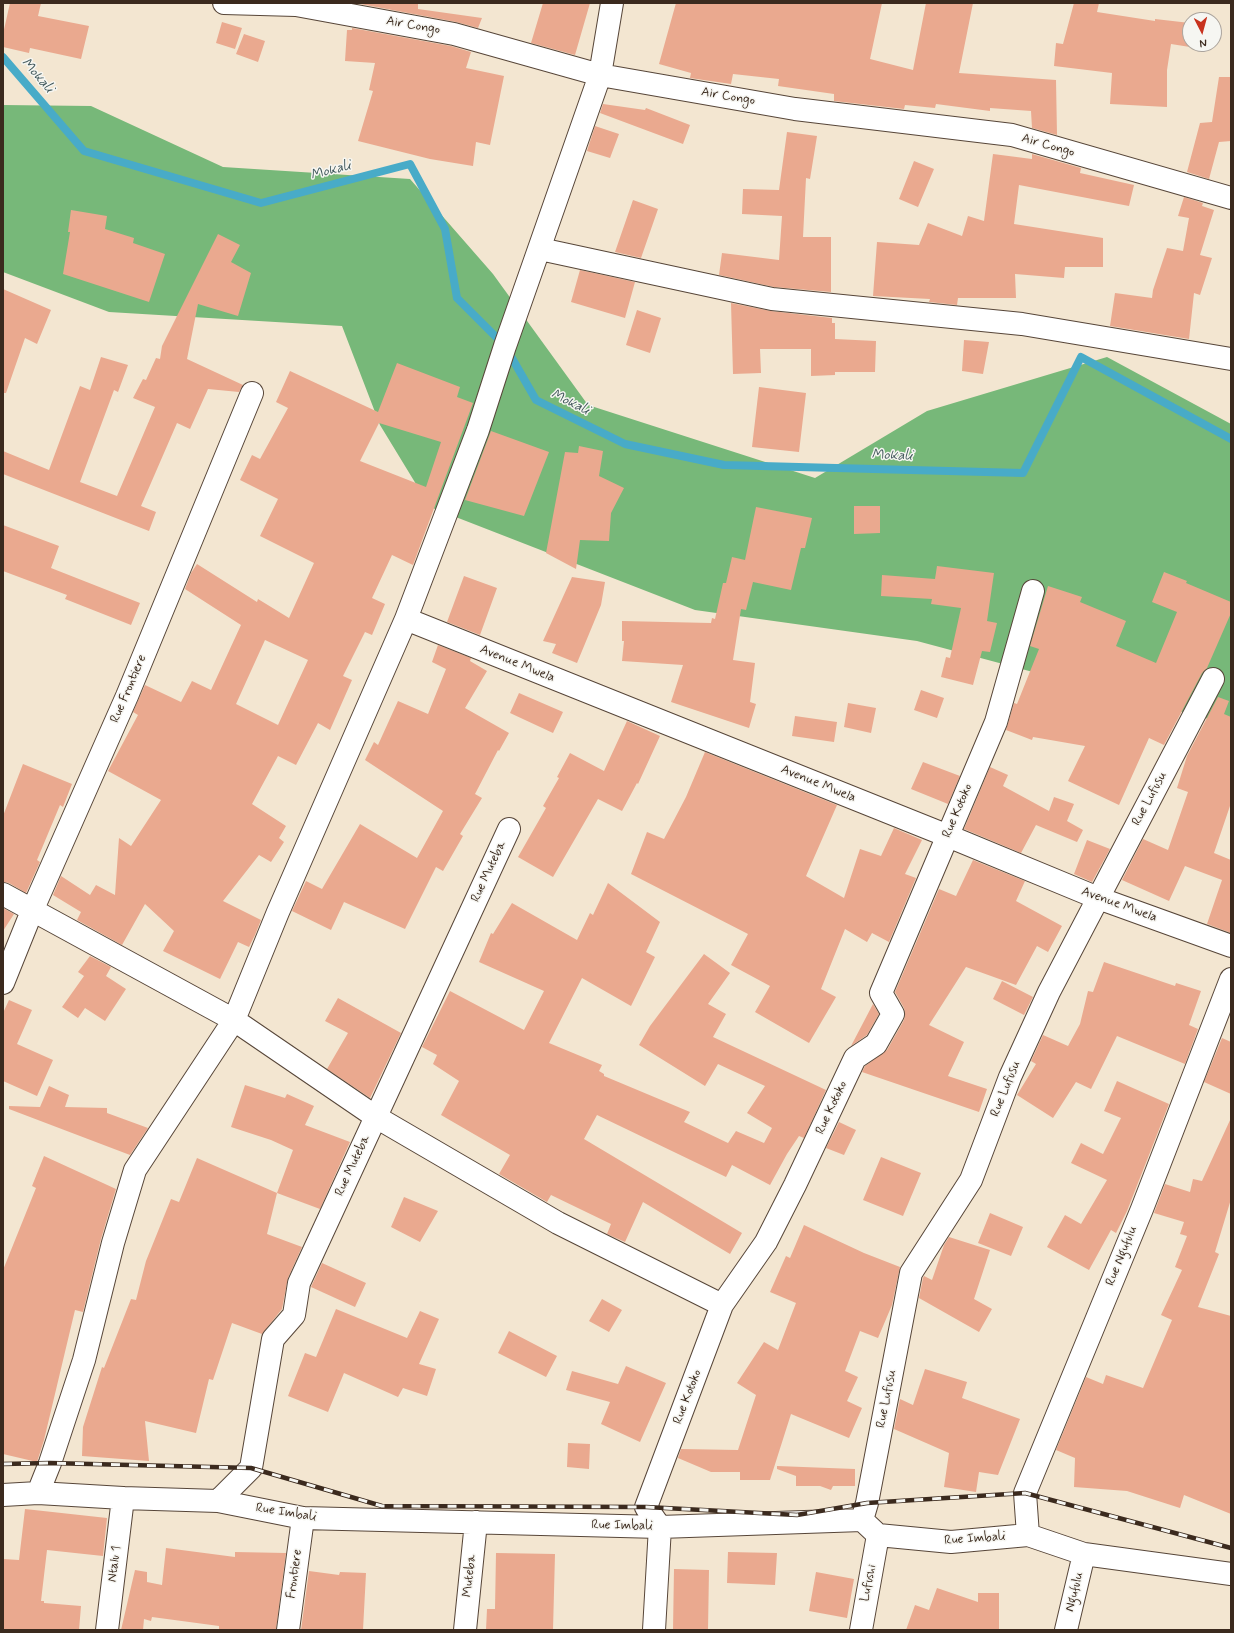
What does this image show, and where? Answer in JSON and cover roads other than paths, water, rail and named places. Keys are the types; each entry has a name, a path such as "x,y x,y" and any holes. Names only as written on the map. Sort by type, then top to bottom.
{"street":[{"name":"Air Congo","path":"224,3 296,6 454,34 600,75 795,109 1012,135 1231,198"},
{"path":"38,1493 50,1463 84,1360 113,1243 135,1170 234,1020 278,912 406,619 478,430 600,75 612,3"},
{"path":"540,249 772,299 1022,324 1231,359"},
{"name":"Rue Frontiere","path":"3,983 32,911 127,696 252,393"},
{"name":"Rue Kotoko","path":"660,1527 646,1507 722,1305 766,1242 795,1185 855,1058 876,1044 893,1014 881,994 996,722 1033,591"},
{"name":"Avenue Mwela","path":"406,619 948,836 1098,898 1231,946"},
{"name":"Rue Lufusu","path":"862,1520 867,1503 911,1273 971,1180 1010,1077 1049,992 1213,679"},
{"name":"Rue Muteba","path":"218,1501 251,1468 273,1339 294,1315 299,1283 509,830"},
{"path":"3,894 234,1020 376,1117 558,1223 722,1305"},
{"name":"Rue Ngufulu","path":"1028,1535 1025,1493 1142,1210 1231,979"},
{"name":"Rue Imbali","path":"3,1495 38,1493 123,1498 218,1501 303,1518 660,1527 862,1520"},
{"name":"Ntalu 1","path":"107,1630 123,1498"},
{"name":"Frontiere","path":"288,1630 303,1518"},
{"path":"862,1520 878,1535"},
{"name":"Muteba","path":"465,1630 476,1522"},
{"path":"654,1630 660,1527"},
{"name":"Rue Imbali","path":"878,1535 951,1542 1028,1535 1084,1554 1231,1574"},
{"name":"Lufushi","path":"861,1630 878,1535"},
{"name":"Ngufulu","path":"1066,1630 1084,1554"}],"waterway":[{"name":"Mokali","path":"3,57 84,151 261,203 410,164 445,229 457,298 505,346 536,400 625,444 724,465 1023,473 1081,357 1231,439"}],"railway":[{"path":"3,1464 50,1463 251,1468 382,1506 646,1507 797,1515 867,1503 1025,1493 1231,1548"}]}
